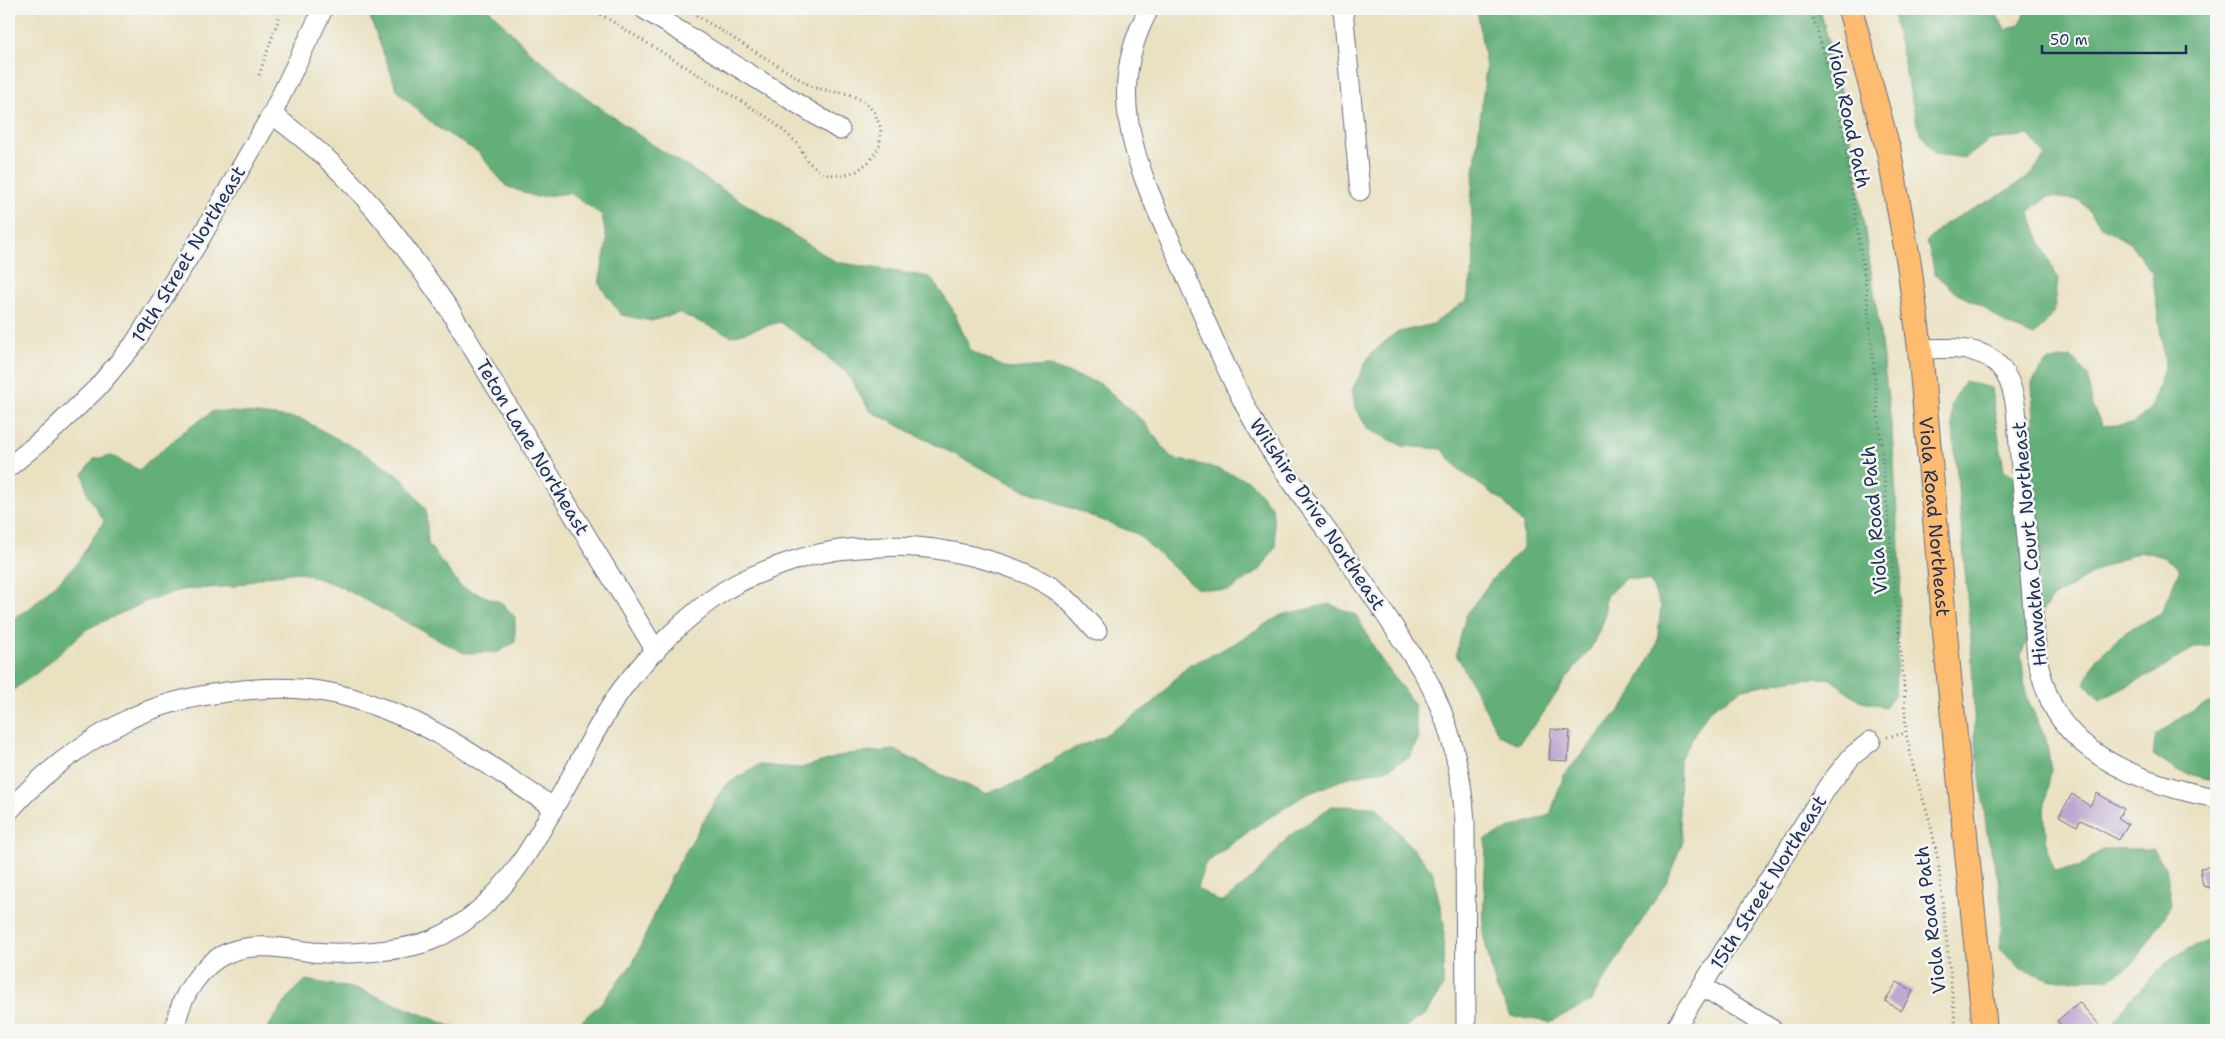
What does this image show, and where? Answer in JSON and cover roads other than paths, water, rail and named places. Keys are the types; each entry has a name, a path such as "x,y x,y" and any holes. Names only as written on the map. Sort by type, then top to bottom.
{"main road":[{"name":"Viola Road Northeast","path":"1850,9 1889,152 1898,195 1920,349 1949,677 1985,1030"}],"street":[{"name":"19th Street Northeast","path":"9,467 50,433 97,388 134,344 197,244 272,114 324,9"},
{"path":"644,9 840,130"},
{"name":"Wilshire Drive Northeast","path":"1148,9 1131,51 1127,89 1128,122 1148,188 1230,377 1250,415 1279,464 1384,612 1432,688 1450,734 1463,796 1465,822 1466,1030"},
{"path":"1343,9 1360,191"},
{"name":"Teton Lane Northeast","path":"272,114 328,160 358,190 424,273 449,309 656,651"},
{"name":"Hiawatha Court Northeast","path":"1920,349 1948,348 1979,353 1998,363 2008,379 2016,409 2034,640 2041,676 2056,711 2067,728 2081,741 2110,762 2148,780 2216,798"},
{"path":"174,1030 185,997 200,975 223,955 236,950 259,946 324,953 394,949 432,940 462,924 489,902 514,874 622,689 656,651 688,620 725,591 774,568 828,552 901,545 982,558 1031,575 1061,594 1097,631"},
{"path":"9,812 45,774 126,720 165,706 200,697 234,690 270,688 335,693 403,717 442,737 553,807"},
{"name":"15th Street Northeast","path":"1674,1030 1828,786 1852,756 1871,741"},
{"path":"1702,986 1773,1030"}]}
